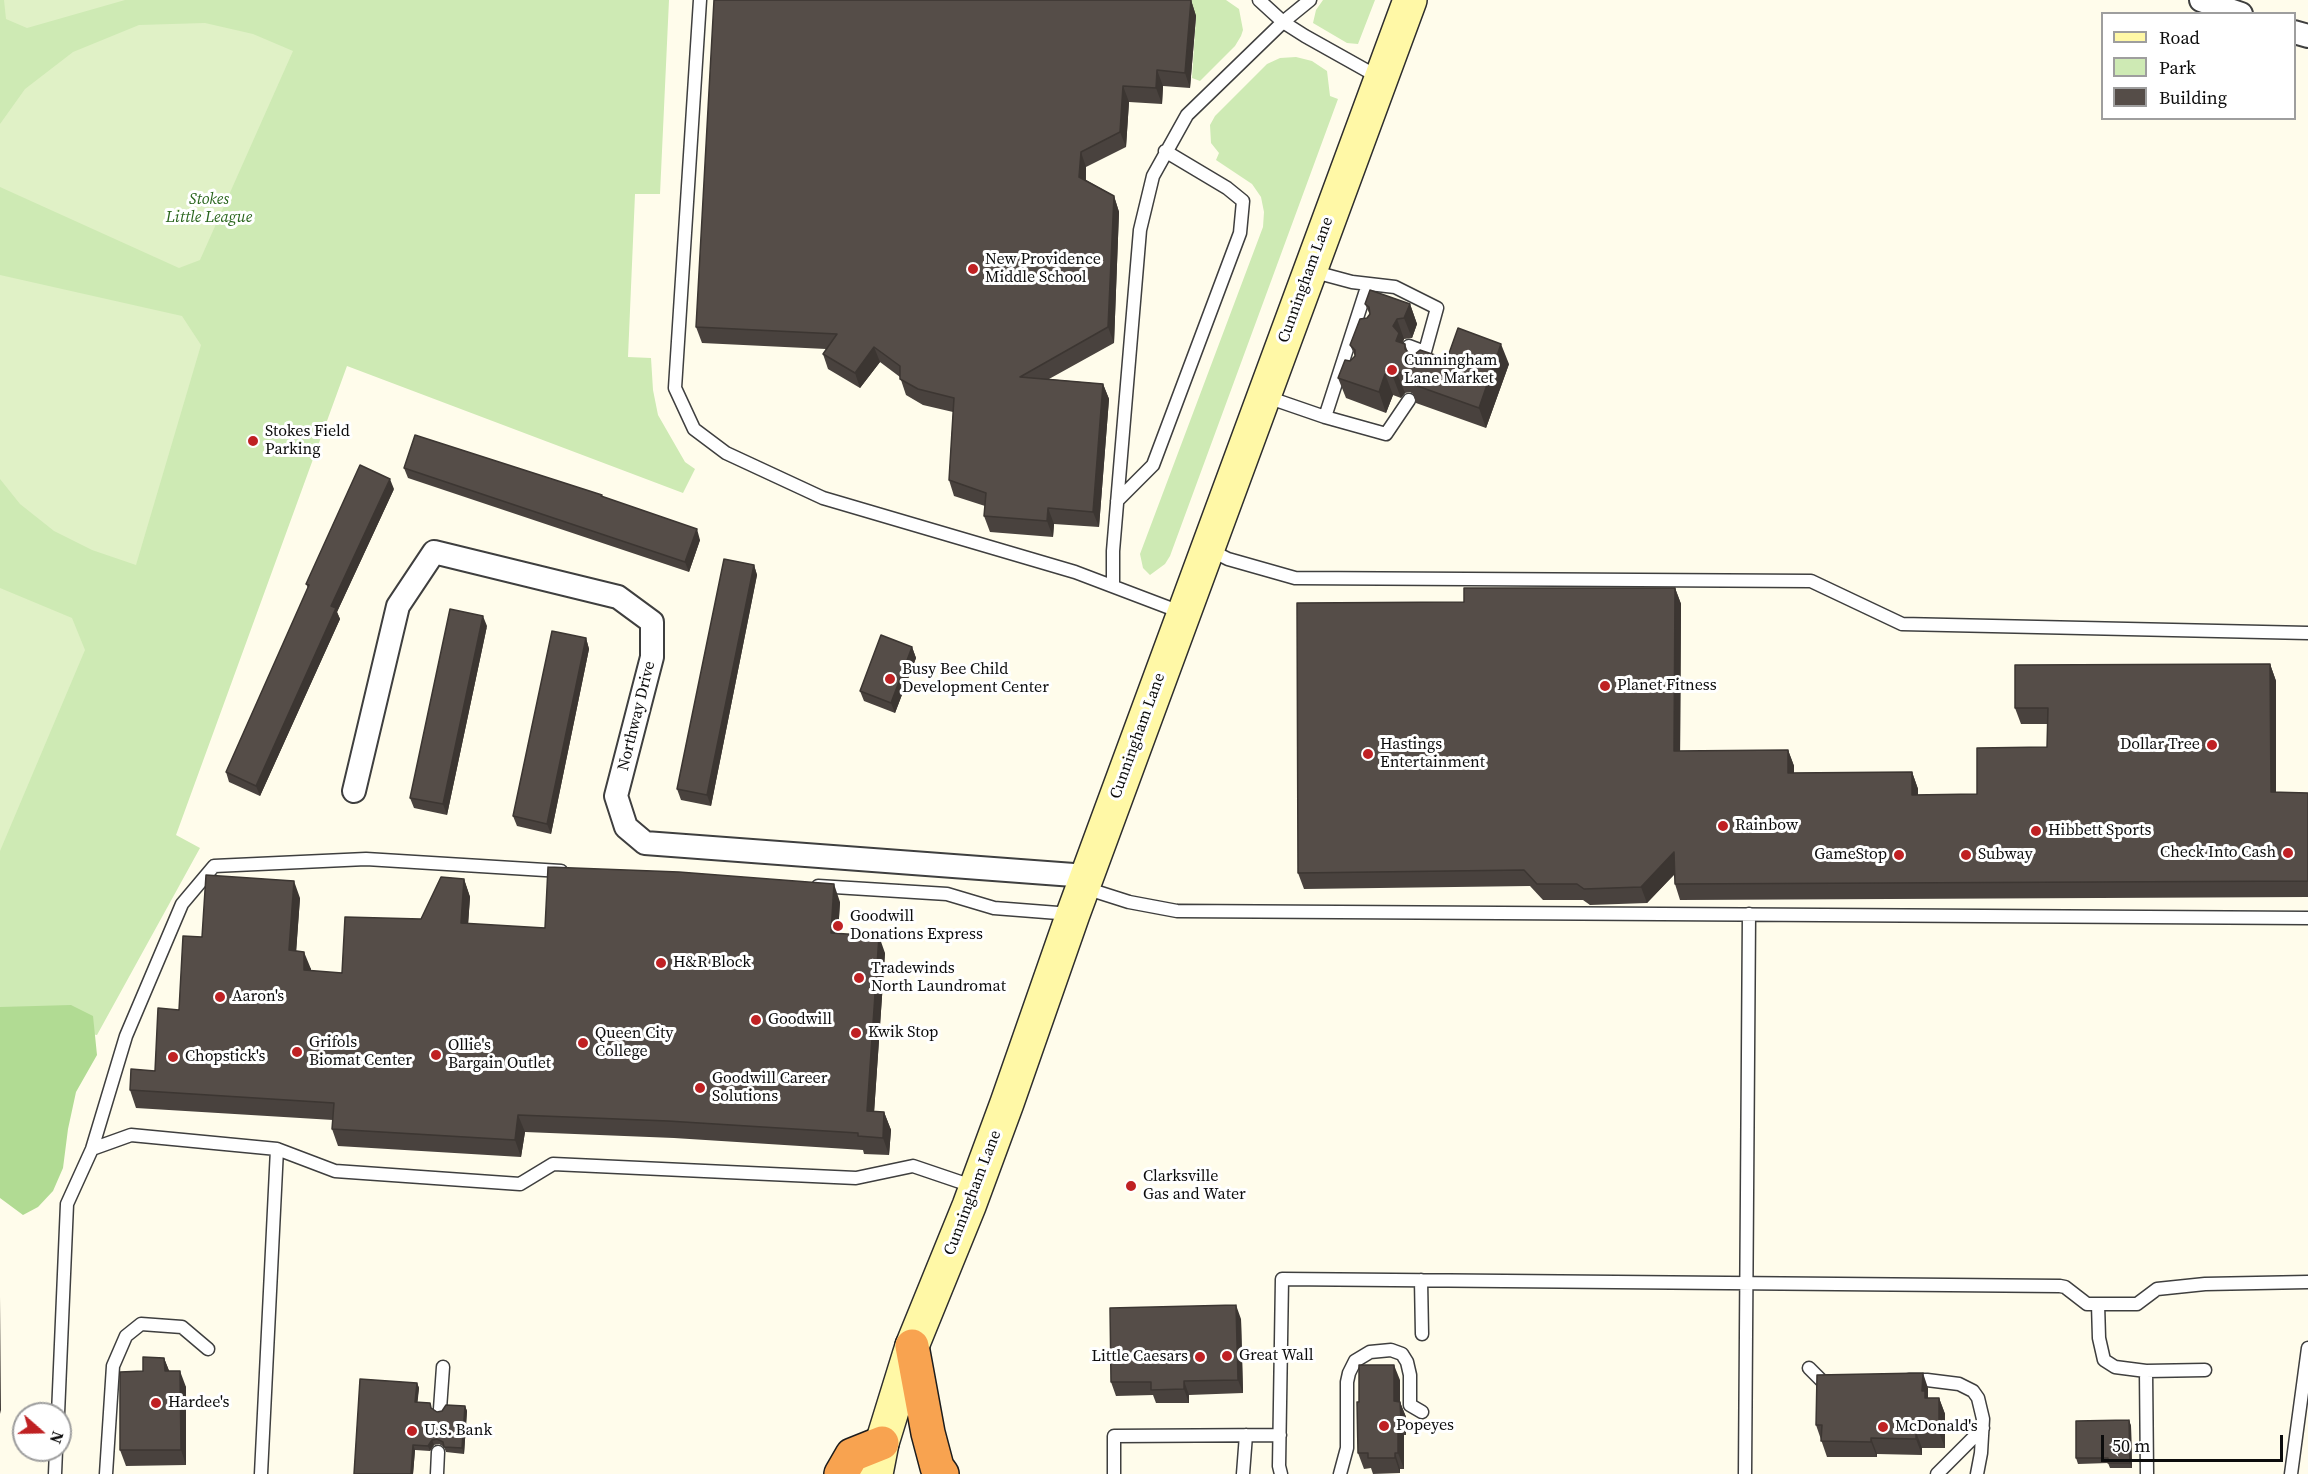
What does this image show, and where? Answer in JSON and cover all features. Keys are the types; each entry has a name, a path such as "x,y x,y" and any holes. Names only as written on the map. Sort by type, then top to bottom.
{"highway":[{"path":"912,1346 928,1433 942,1474"},
{"path":"841,1474 852,1455 879,1459"}],"street":[{"name":"Cunningham Lane","path":"879,1459 912,1346 976,1187 1206,548 1410,0"},
{"path":"2201,0 2235,12"},
{"name":"Northway Drive","path":"354,791 398,606 434,552 618,597 652,622 652,657 616,796 626,827 645,843 1081,892"}],"lane":[{"path":"700,0 675,388 694,429 726,453 830,501 1075,572 1183,613"},
{"path":"1259,0 1283,22 1381,78"},
{"path":"1113,586 1117,501 1140,230 1153,176 1187,115 1283,22 1310,0"},
{"path":"1117,501 1153,465 1240,233 1243,201 1227,188 1165,151"},
{"path":"1309,270 1368,284 1395,287 1437,308 1420,367"},
{"path":"1325,417 1368,284"},
{"path":"1355,326 1370,332"},
{"path":"1409,346 1425,351"},
{"path":"1340,368 1355,373"},
{"path":"1263,396 1386,434 1409,400"},
{"path":"1206,548 1228,559 1295,578 1811,581 1902,624 2308,633"},
{"path":"59,1402 67,1204 92,1149 126,1036 182,904 214,866 366,859 580,872"},
{"path":"805,885 947,894 994,908 1081,892 1177,911 2308,918"},
{"path":"1745,1474 1749,914"},
{"path":"92,1149 131,1135 278,1149 335,1171 520,1184 553,1164 856,1178 913,1166 976,1187"},
{"path":"261,1474 278,1149"},
{"path":"1281,1474 1282,1279 2060,1286 2065,1287 2087,1304 2137,1304 2157,1289 2205,1284 2308,1282"},
{"path":"1421,1280 1422,1334"},
{"path":"2098,1304 2099,1338 2104,1360 2115,1367 2146,1371 2205,1370"},
{"path":"106,1474 112,1366 126,1336 141,1324 182,1327 208,1349"},
{"path":"2291,1474 2308,1348"},
{"path":"1340,1474 1347,1448 1347,1382 1355,1361 1370,1352 1391,1350 1402,1354 1407,1362 1410,1375 1410,1405 1422,1412"},
{"path":"440,1409 443,1367"},
{"path":"1809,1368 1823,1382 1846,1382"},
{"path":"2146,1371 2147,1474"},
{"path":"1892,1381 1927,1380 1951,1383 1967,1387 1978,1398 1982,1409 1983,1428 1977,1474"},
{"path":"1937,1474 1983,1428"},
{"path":"1244,1474 1246,1435"},
{"path":"1114,1474 1114,1436 1280,1435"},
{"path":"437,1474 438,1452"}],"green space":[{"name":"Stokes Little League","path":"0,0 669,0 660,194 635,194 628,357 651,358 653,390 658,415 685,462 695,469 683,493 347,366 176,835 200,848 97,1035 0,1020"},
{"path":"4,0 125,0 27,28 6,19"},
{"path":"1138,0 1226,0 1239,9 1243,30 1235,46 1200,81 1192,78 1196,16"},
{"path":"1323,0 1375,0 1358,44 1347,43 1313,23 1316,10"},
{"path":"205,23 253,34 293,51 200,260 179,268 0,187 0,124 25,89 73,52 139,25"},
{"path":"1296,57 1312,61 1327,71 1330,96 1338,99 1170,556 1165,564 1150,575 1143,568 1140,554 1263,227 1264,212 1261,197 1252,184 1216,160 1219,153 1211,143 1210,125 1215,116 1267,64 1280,58"},
{"path":"0,275 182,316 201,345 136,565 92,550 54,531 20,504 0,479"},
{"path":"0,588 72,618 85,650 0,851"},
{"path":"71,1005 93,1016 97,1055 76,1092 63,1168 53,1191 38,1207 23,1215 0,1198 0,1007"}],"building":[{"name":"New Providence Middle School","path":"714,0 1191,0 1185,73 1157,70 1156,88 1123,86 1120,132 1081,152 1079,177 1114,196 1108,327 1020,377 1103,384 1093,512 1048,508 1047,521 984,516 986,493 949,480 954,398 918,389 900,379 900,366 874,347 855,373 823,354 837,334 696,327"},
{"path":"1370,290 1410,304 1404,318 1397,319 1393,326 1399,333 1396,341 1405,344 1405,349 1410,354 1415,354 1420,350 1447,359 1458,328 1501,344 1479,408 1409,383 1409,376 1403,372 1393,377 1385,374 1379,392 1338,378 1345,360 1350,361 1355,356 1355,350 1350,345 1360,319 1367,318 1370,314 1369,307 1365,304"},
{"path":"415,435 602,495 697,529 685,562 404,468"},
{"path":"360,465 390,479 331,606 336,608 256,786 226,772 309,585 306,584"},
{"path":"724,559 754,565 707,795 677,789"},
{"path":"1464,588 1675,588 1674,751 1788,750 1788,773 1912,772 1912,795 1977,794 1977,748 2047,747 2048,708 2015,708 2015,665 2270,664 2271,792 2308,793 2308,881 1675,884 1674,852 1641,887 1584,889 1577,884 1537,884 1524,870 1298,873 1297,603 1464,602"},
{"path":"450,609 483,616 443,804 410,798"},
{"path":"552,631 586,638 547,824 513,816"},
{"name":"Busy Bee Child Development Center","path":"881,635 912,647 891,703 860,691"},
{"path":"548,867 679,872 834,884 831,933 879,936 867,1111 884,1112 883,1138 858,1136 858,1133 668,1121 518,1115 515,1140 332,1129 334,1103 130,1090 131,1069 155,1071 158,1008 179,1010 183,936 202,937 206,875 294,881 289,950 304,952 304,970 342,973 345,917 421,919 441,877 464,879 461,923 545,928"},
{"path":"1236,1305 1238,1380 1184,1381 1184,1389 1151,1390 1151,1382 1111,1382 1110,1308"},
{"name":"Hardee's","path":"143,1357 164,1358 165,1371 180,1371 181,1450 120,1450 120,1372 143,1371"},
{"name":"Popeyes","path":"1359,1365 1394,1365 1394,1401 1400,1402 1401,1420 1398,1420 1398,1453 1395,1453 1395,1458 1368,1458 1368,1453 1358,1453"},
{"name":"McDonald's","path":"1923,1373 1922,1391 1925,1391 1925,1398 1939,1398 1939,1432 1916,1432 1916,1439 1871,1438 1871,1442 1821,1441 1822,1425 1816,1425 1817,1375"},
{"name":"U.S. Bank","path":"360,1379 417,1383 415,1402 430,1403 431,1408 437,1412 442,1411 446,1405 465,1406 462,1448 444,1447 443,1442 437,1439 432,1440 428,1446 413,1445 411,1474 354,1474"},
{"path":"2129,1420 2130,1463 2108,1463 2108,1458 2076,1458 2076,1421"}],"place":[{"name":"New Providence Middle School","path":"973,269"},
{"name":"Cunningham Lane Market","path":"1392,370"},
{"name":"Stokes Field Parking","path":"253,441"},
{"name":"Busy Bee Child Development Center","path":"890,679"},
{"name":"Planet Fitness","path":"1605,686"},
{"name":"Dollar Tree","path":"2212,745"},
{"name":"Hastings Entertainment","path":"1368,754"},
{"name":"Rainbow","path":"1723,826"},
{"name":"Hibbett Sports","path":"2036,831"},
{"name":"Check Into Cash","path":"2288,853"},
{"name":"GameStop","path":"1899,855"},
{"name":"Subway","path":"1966,855"},
{"name":"Goodwill Donations Express","path":"838,926"},
{"name":"H&R Block","path":"661,963"},
{"name":"Tradewinds North Laundromat","path":"859,978"},
{"name":"Aaron's","path":"220,997"},
{"name":"Goodwill","path":"756,1020"},
{"name":"Kwik Stop","path":"856,1033"},
{"name":"Queen City College","path":"583,1043"},
{"name":"Grifols Biomat Center","path":"297,1052"},
{"name":"Ollie's Bargain Outlet","path":"436,1055"},
{"name":"Chopstick's","path":"173,1057"},
{"name":"Goodwill Career Solutions","path":"700,1088"},
{"name":"Clarksville Gas and Water","path":"1131,1186"},
{"name":"Great Wall","path":"1227,1356"},
{"name":"Little Caesars","path":"1200,1357"},
{"name":"Hardee's","path":"156,1403"},
{"name":"Popeyes","path":"1384,1426"},
{"name":"McDonald's","path":"1883,1427"},
{"name":"U.S. Bank","path":"412,1431"}]}
